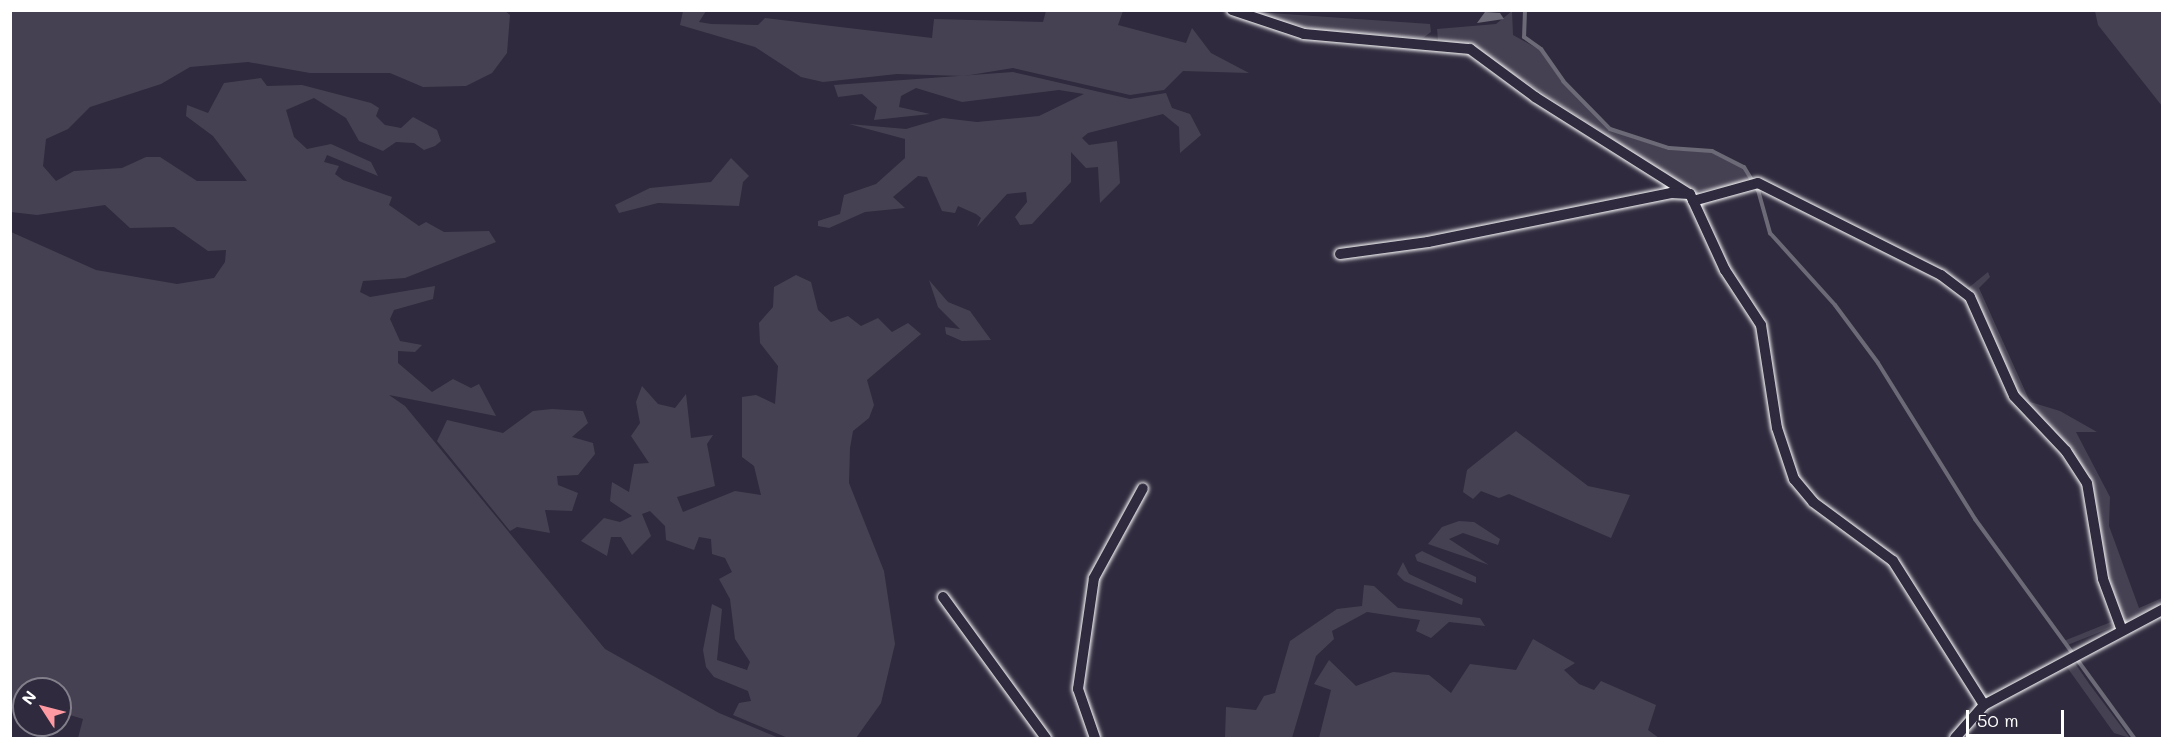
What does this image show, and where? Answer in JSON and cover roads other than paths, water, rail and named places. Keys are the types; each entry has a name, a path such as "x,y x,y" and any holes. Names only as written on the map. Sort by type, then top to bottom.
{"street":[{"path":"1232,10 1304,34 1470,49 1691,197 1725,270 1761,325 1778,428 1797,485 1893,561 1984,705"},
{"path":"1340,254 1428,242 1671,193 1691,197 1758,183 1941,275 1970,297 2014,396 2056,439 2086,483 2103,579 2121,628"},
{"path":"1095,738 1078,688 1094,578 1143,488"},
{"path":"943,597 1046,738"},
{"path":"1955,738 1984,705 2121,628 2163,610"}],"waterway":[{"path":"1525,10 1524,37 1541,49 1563,81 1610,129 1669,148 1712,151 1744,167 1758,190 1770,233 1835,305 1878,363 1975,519 2134,738"}]}
